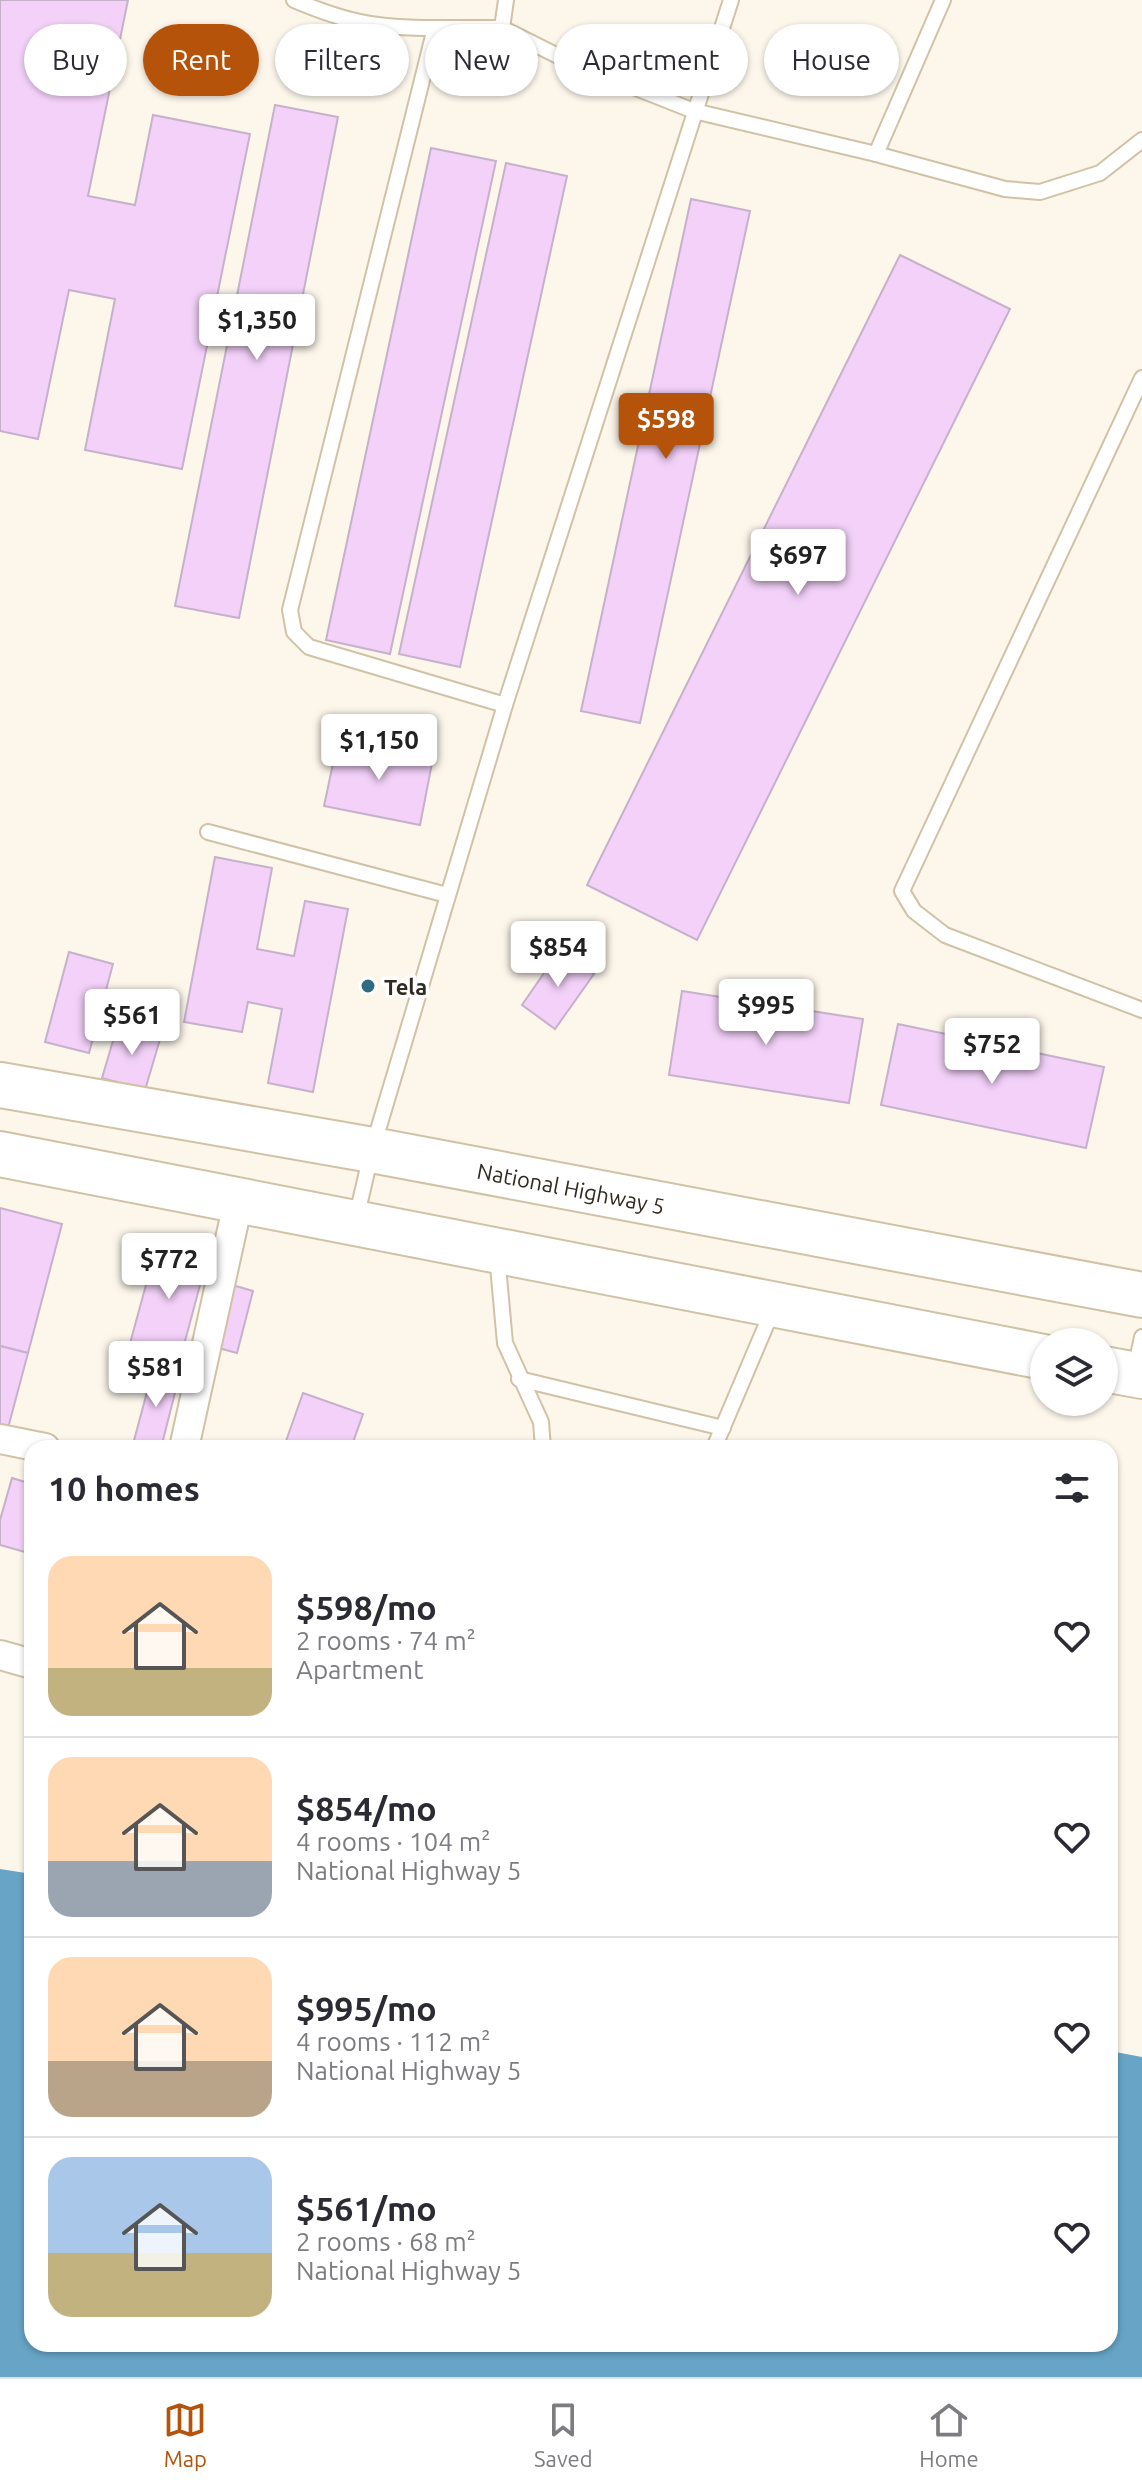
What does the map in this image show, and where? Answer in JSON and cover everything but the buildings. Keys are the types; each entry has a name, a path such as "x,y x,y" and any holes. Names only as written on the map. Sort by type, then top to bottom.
{"highway":[{"name":"National Highway 5","path":"0,1085 372,1150 1142,1295"},
{"path":"0,1154 238,1203 1030,1354"}],"street":[{"path":"186,1440 238,1203"},
{"path":"0,1439 24,1444"},
{"path":"0,1655 24,1662"}],"lane":[{"path":"294,0 338,19 378,28 425,28"},
{"path":"503,24 506,0"},
{"path":"355,1223 372,1150 505,705 731,0"},
{"path":"876,154 943,0"},
{"path":"538,46 570,62 694,111 876,154 1005,189 1040,192 1100,173 1142,140"},
{"path":"425,68 290,610 294,632 309,647 505,705"},
{"path":"1142,378 902,891 914,911 945,935 1142,1010"},
{"path":"208,832 447,895"},
{"path":"496,1251 505,1343 541,1422 542,1440"},
{"path":"718,1440 775,1305"},
{"path":"519,1379 723,1428"}],"water":[{"path":"0,1869 24,1873 24,2352 1118,2352 1118,2052 1142,2057 1142,2377 0,2377"}],"place":[{"name":"Tela","path":"368,986"}]}
